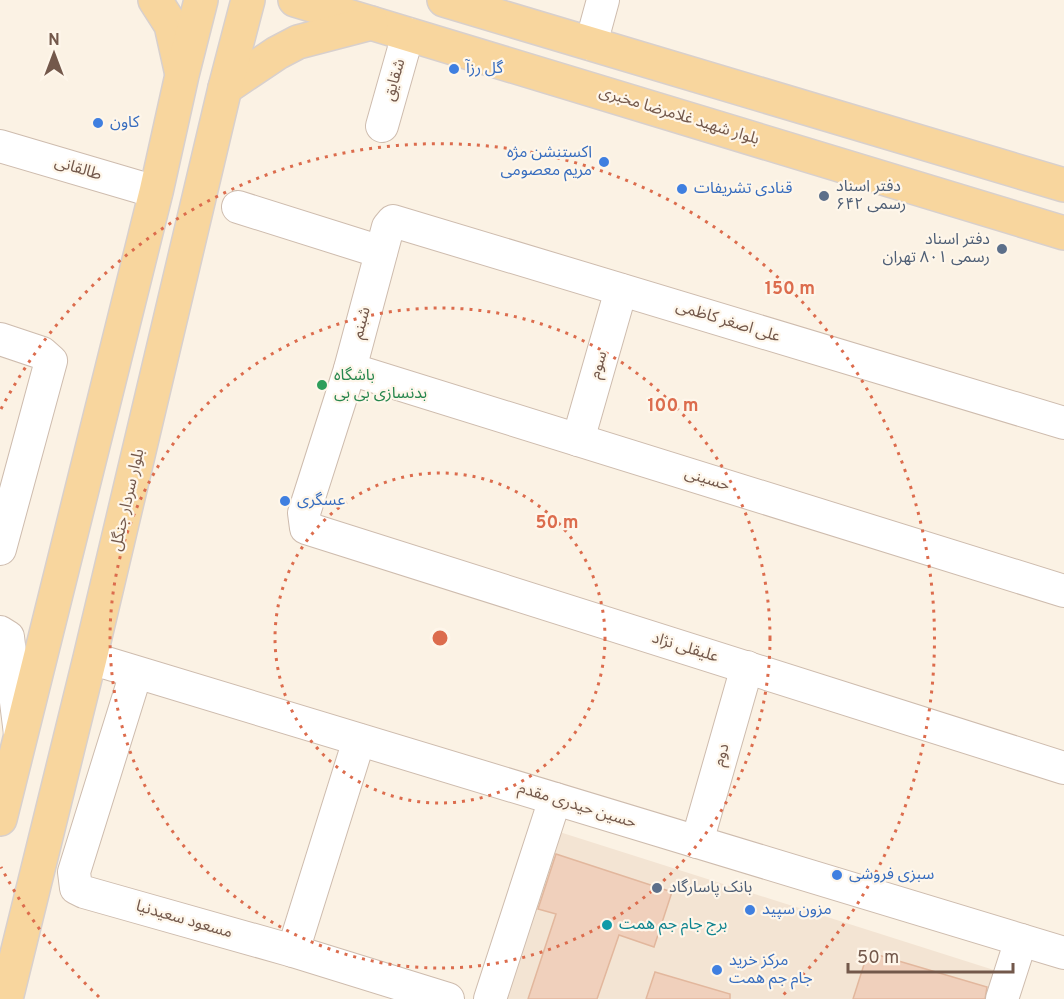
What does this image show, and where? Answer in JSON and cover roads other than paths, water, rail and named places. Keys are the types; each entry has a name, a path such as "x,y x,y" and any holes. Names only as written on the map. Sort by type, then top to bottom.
{"main road":[{"path":"154,0 171,25 182,75"},
{"path":"0,819 156,192 201,0"},
{"name":"بلوار سردار جنگل","path":"6,999 248,0"},
{"name":"بلوار شهید غلامرضا مخبری","path":"295,0 1064,233"},
{"path":"444,0 1064,185"},
{"path":"225,88 277,53 298,42 370,23"}],"street":[{"path":"591,44 603,0"},
{"name":"شقایق","path":"382,126 408,34"},
{"name":"طالقانی","path":"0,146 156,192"},
{"path":"238,207 381,252"},
{"name":"شبنم","path":"306,528 304,513 350,369 388,227 393,221"},
{"name":"علی اصغر کاظمی","path":"393,221 1064,423"},
{"name":"سوم","path":"578,440 621,290"},
{"path":"0,339 42,353 51,361 5,510 0,549"},
{"name":"حسینی","path":"350,369 1064,591"},
{"name":"علیقلی نژاد","path":"306,528 1064,768"},
{"path":"0,632 8,637 20,738"},
{"name":"حسین حیدری مقدم","path":"90,658 1064,953"},
{"name":"دوم","path":"697,842 747,668"},
{"name":"مسعود سعیدنیا","path":"136,673 75,872 76,888 448,999"},
{"path":"293,951 359,740"},
{"path":"490,999 555,799"},
{"path":"1002,999 1021,940"}],"place":[{"name":"گل رزآ","path":"454,69"},
{"name":"کاون","path":"98,123"},
{"name":"اکستنشن مژه مریم معصومی","path":"604,162"},
{"name":"قنادی تشریفات","path":"682,189"},
{"name":"دفتر اسناد رسمی ۶۴۲","path":"824,196"},
{"name":"دفتر اسناد رسمی ۸۰۱ تهران","path":"1002,249"},
{"name":"باشگاه بدنسازی بی بی","path":"322,385"},
{"name":"عسگری","path":"285,501"},
{"name":"سبزی فروشی","path":"837,875"},
{"name":"بانک پاسارگاد","path":"657,888"},
{"name":"مزون سپید","path":"750,910"},
{"name":"برج جام جم همت","path":"607,925"},
{"name":"مرکز خرید جام جم همت","path":"717,970"}]}
